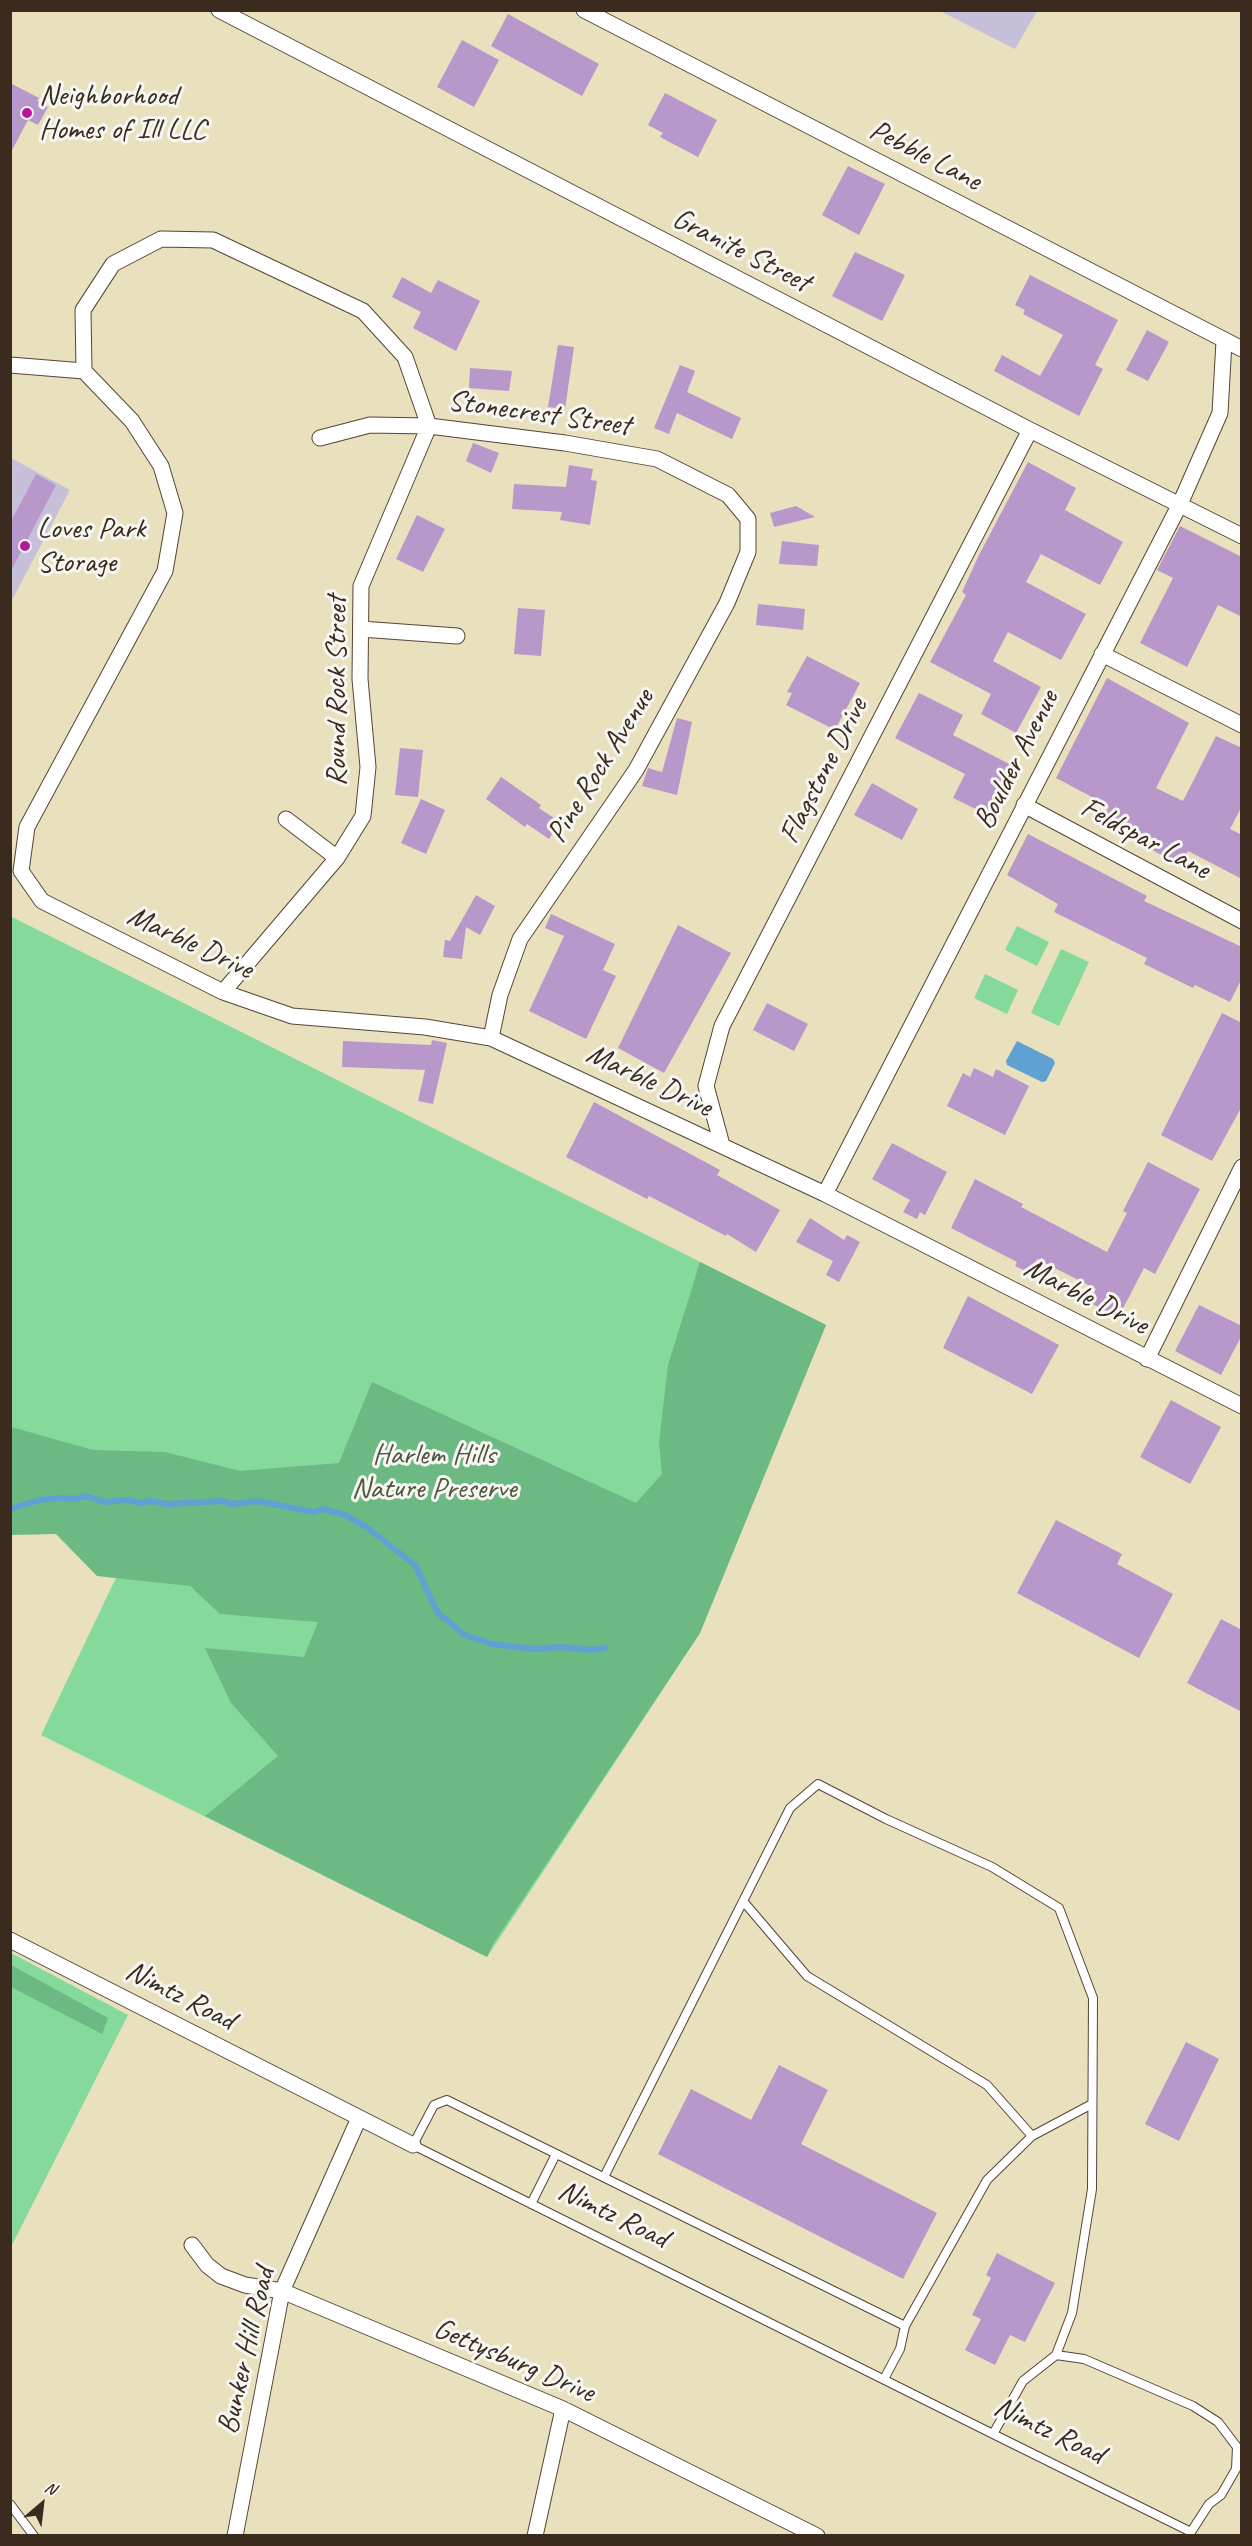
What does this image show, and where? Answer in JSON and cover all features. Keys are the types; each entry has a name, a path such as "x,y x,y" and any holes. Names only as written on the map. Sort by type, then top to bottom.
{"street":[{"name":"Granite Street","path":"219,10 1030,430 1242,536"},
{"name":"Pebble Lane","path":"584,10 1242,349"},
{"name":"Stonecrest Street","path":"84,371 83,310 112,264 161,239 213,240 363,311 405,357 429,426 565,443 657,459 728,495 748,519"},
{"name":"Boulder Avenue","path":"825,1194 1180,504 1220,413 1224,341"},
{"path":"10,365 84,371"},
{"name":"Marble Drive","path":"84,371 132,421 156,457 161,466 175,513 165,571 27,827 21,871 42,901 223,992 292,1016 425,1028 491,1038 825,1194 1242,1406"},
{"path":"320,438 370,425 429,426"},
{"name":"Round Rock Street","path":"223,992 337,858 363,816 368,767 360,679 361,586 429,426"},
{"name":"Flagstone Drive","path":"722,1145 706,1086 722,1026 1030,430"},
{"name":"Pine Rock Avenue","path":"491,1038 500,995 520,939 636,770 727,603 748,552 748,519"},
{"path":"361,629 457,636"},
{"path":"1102,654 1242,725"},
{"name":"Feldspar Lane","path":"1024,805 1242,921"},
{"path":"286,819 337,858"},
{"path":"1147,1359 1242,1167"},
{"name":"Nimtz Road","path":"10,1940 413,2145"},
{"name":"Bunker Hill Road","path":"235,2535 282,2291 359,2118"},
{"name":"Gettysburg Drive","path":"192,2245 207,2265 221,2276 245,2284 282,2291 562,2409 816,2535"},
{"path":"535,2535 562,2409"}],"lane":[{"path":"604,2177 790,1808 818,1784 886,1819 992,1867 1059,1908 1093,1998 1090,2200 1072,2313 1056,2355 1023,2381 993,2434"},
{"path":"743,1900 807,1976 987,2085 1032,2136"},
{"path":"413,2145 434,2105 447,2100 905,2326"},
{"path":"884,2379 900,2349 905,2326 987,2180 1032,2136 1092,2104"},
{"name":"Nimtz Road","path":"413,2145 1190,2534"},
{"path":"531,2204 556,2154"},
{"path":"1056,2355 1083,2360 1193,2406 1218,2422 1237,2447 1236,2469 1221,2495 1209,2504 1190,2534"},
{"path":"10,2504 34,2535"}],"shaded area":[{"path":"1037,10 1015,49 940,11"},
{"name":"Loves Park Storage","path":"11,458 70,490 11,602"}],"green space":[{"name":"Harlem Hills Nature Preserve","path":"10,916 826,1325 700,1633 487,1957 41,1735 134,1540 11,1505"},
{"path":"1017,926 1049,942 1037,966 1005,950"},
{"path":"1061,949 1089,962 1059,1026 1031,1013"},
{"path":"985,974 1018,990 1007,1014 974,998"},
{"path":"700,1262 826,1325 700,1633 493,1944 487,1957 205,1816 278,1756 231,1703 205,1648 304,1657 318,1622 220,1614 190,1586 97,1576 56,1534 11,1535 11,1427 93,1450 165,1452 240,1471 339,1463 372,1382 636,1503 662,1474 659,1442 668,1365"},
{"path":"11,1953 128,2015 11,2247"},
{"path":"11,1965 108,2018 102,2034 11,1987"}],"water":[{"path":"1017,1041 1053,1059 1055,1063 1046,1081 1042,1082 1007,1065 1006,1061"}],"building":[{"path":"508,14 599,64 582,96 491,46"},
{"path":"462,40 499,60 474,107 437,87"},
{"name":"Neighborhood Homes of Ill LLC","path":"10,83 39,98 37,101 48,107 38,125 28,120 10,154"},
{"path":"665,93 717,120 698,157 660,137 663,133 648,125"},
{"path":"848,166 885,184 859,235 822,215"},
{"path":"855,252 905,275 882,321 832,296"},
{"path":"1030,275 1118,320 1095,365 1103,369 1079,416 994,371 1002,355 1040,376 1063,335 1023,314 1025,310 1015,305"},
{"path":"402,277 431,293 438,280 480,301 456,351 413,328 421,312 392,297"},
{"path":"1147,330 1169,342 1148,381 1126,370"},
{"path":"558,345 574,347 565,409 548,407"},
{"path":"680,365 695,371 687,392 741,418 732,439 677,413 669,434 654,428"},
{"path":"470,368 512,371 509,391 469,388"},
{"path":"473,443 499,453 491,473 466,461"},
{"path":"1028,462 1076,488 1065,510 1123,542 1100,585 1041,554 1026,582 1086,614 1061,660 1008,632 993,661 1041,687 1016,733 981,714 991,694 930,662 966,595 962,592 979,555"},
{"path":"569,465 593,469 591,480 597,481 590,525 560,520 562,512 512,509 514,484 566,487"},
{"path":"36,474 56,485 10,573 10,523"},
{"path":"796,506 815,517 774,527 770,513"},
{"path":"417,515 445,529 423,572 396,559"},
{"path":"1180,526 1242,557 1242,617 1218,605 1187,667 1140,643 1173,578 1157,570"},
{"path":"782,541 819,545 817,566 779,564"},
{"path":"758,604 805,609 803,630 756,625"},
{"path":"518,608 545,610 541,656 514,654"},
{"path":"807,656 860,683 835,730 786,705 792,693 787,692"},
{"path":"1107,678 1189,723 1156,788 1183,801 1216,736 1242,748 1242,806 1230,829 1242,835 1242,879 1188,851 1181,866 1138,842 1140,838 1102,820 1109,806 1056,778"},
{"path":"919,693 963,715 953,735 1019,769 994,818 953,798 965,774 895,738"},
{"path":"677,718 692,722 677,795 642,786 648,768 662,772"},
{"path":"400,748 423,750 418,797 395,795"},
{"path":"501,777 541,805 539,808 560,822 549,839 527,824 525,827 486,799"},
{"path":"872,783 918,809 902,840 854,815"},
{"path":"421,799 445,810 426,854 401,843"},
{"path":"1028,834 1147,896 1144,901 1242,947 1242,978 1230,1002 1195,985 1193,988 1144,964 1147,958 1054,912 1058,904 1007,875"},
{"path":"476,895 495,906 480,935 466,927 462,959 443,957 445,940 450,941"},
{"path":"551,914 615,944 603,970 616,976 586,1039 529,1011 564,936 545,928"},
{"path":"678,925 731,953 664,1073 618,1048"},
{"path":"767,1003 808,1024 794,1051 753,1030"},
{"path":"1222,1013 1242,1023 1242,1106 1212,1161 1161,1135"},
{"path":"432,1040 447,1043 433,1104 418,1101 425,1070 342,1067 343,1041 431,1045"},
{"path":"974,1068 993,1077 996,1069 1029,1086 1005,1135 947,1106 963,1073 970,1077"},
{"path":"594,1102 720,1170 717,1175 780,1210 756,1252 727,1234 726,1236 649,1196 647,1199 566,1157"},
{"path":"892,1143 947,1172 925,1215 920,1212 917,1219 903,1212 910,1200 872,1179"},
{"path":"1148,1162 1200,1189 1155,1274 1144,1268 1118,1318 1089,1302 1096,1289 1037,1259 1030,1273 1015,1266 1017,1262 951,1228 975,1179 1023,1204 1021,1207 1107,1252 1127,1213 1123,1211"},
{"path":"810,1218 844,1240 847,1235 860,1242 839,1282 826,1275 833,1261 796,1242"},
{"path":"968,1296 1059,1345 1032,1394 943,1348"},
{"path":"1199,1305 1242,1326 1242,1335 1221,1375 1175,1351"},
{"path":"1171,1400 1221,1427 1190,1484 1140,1457"},
{"path":"1056,1520 1122,1554 1117,1564 1173,1594 1139,1658 1017,1593"},
{"path":"1221,1619 1242,1630 1242,1712 1187,1683"},
{"path":"1186,2042 1219,2059 1179,2141 1145,2124"},
{"path":"779,2065 828,2090 801,2144 937,2213 903,2279 658,2154 691,2089 751,2120"},
{"path":"997,2253 1055,2283 1025,2342 1010,2335 995,2365 965,2350 981,2319 972,2315 991,2278 986,2275"}],"waterway":[{"path":"10,1509 39,1500 75,1499 85,1496 104,1502 129,1500 139,1503 151,1501 167,1504 222,1501 233,1504 257,1501 314,1512 323,1509 345,1515 365,1526 415,1565 438,1613 465,1635 492,1644 535,1649 605,1648"}],"place":[{"name":"Neighborhood Homes of Ill LLC","path":"27,113"},
{"name":"Loves Park Storage","path":"25,546"}]}
